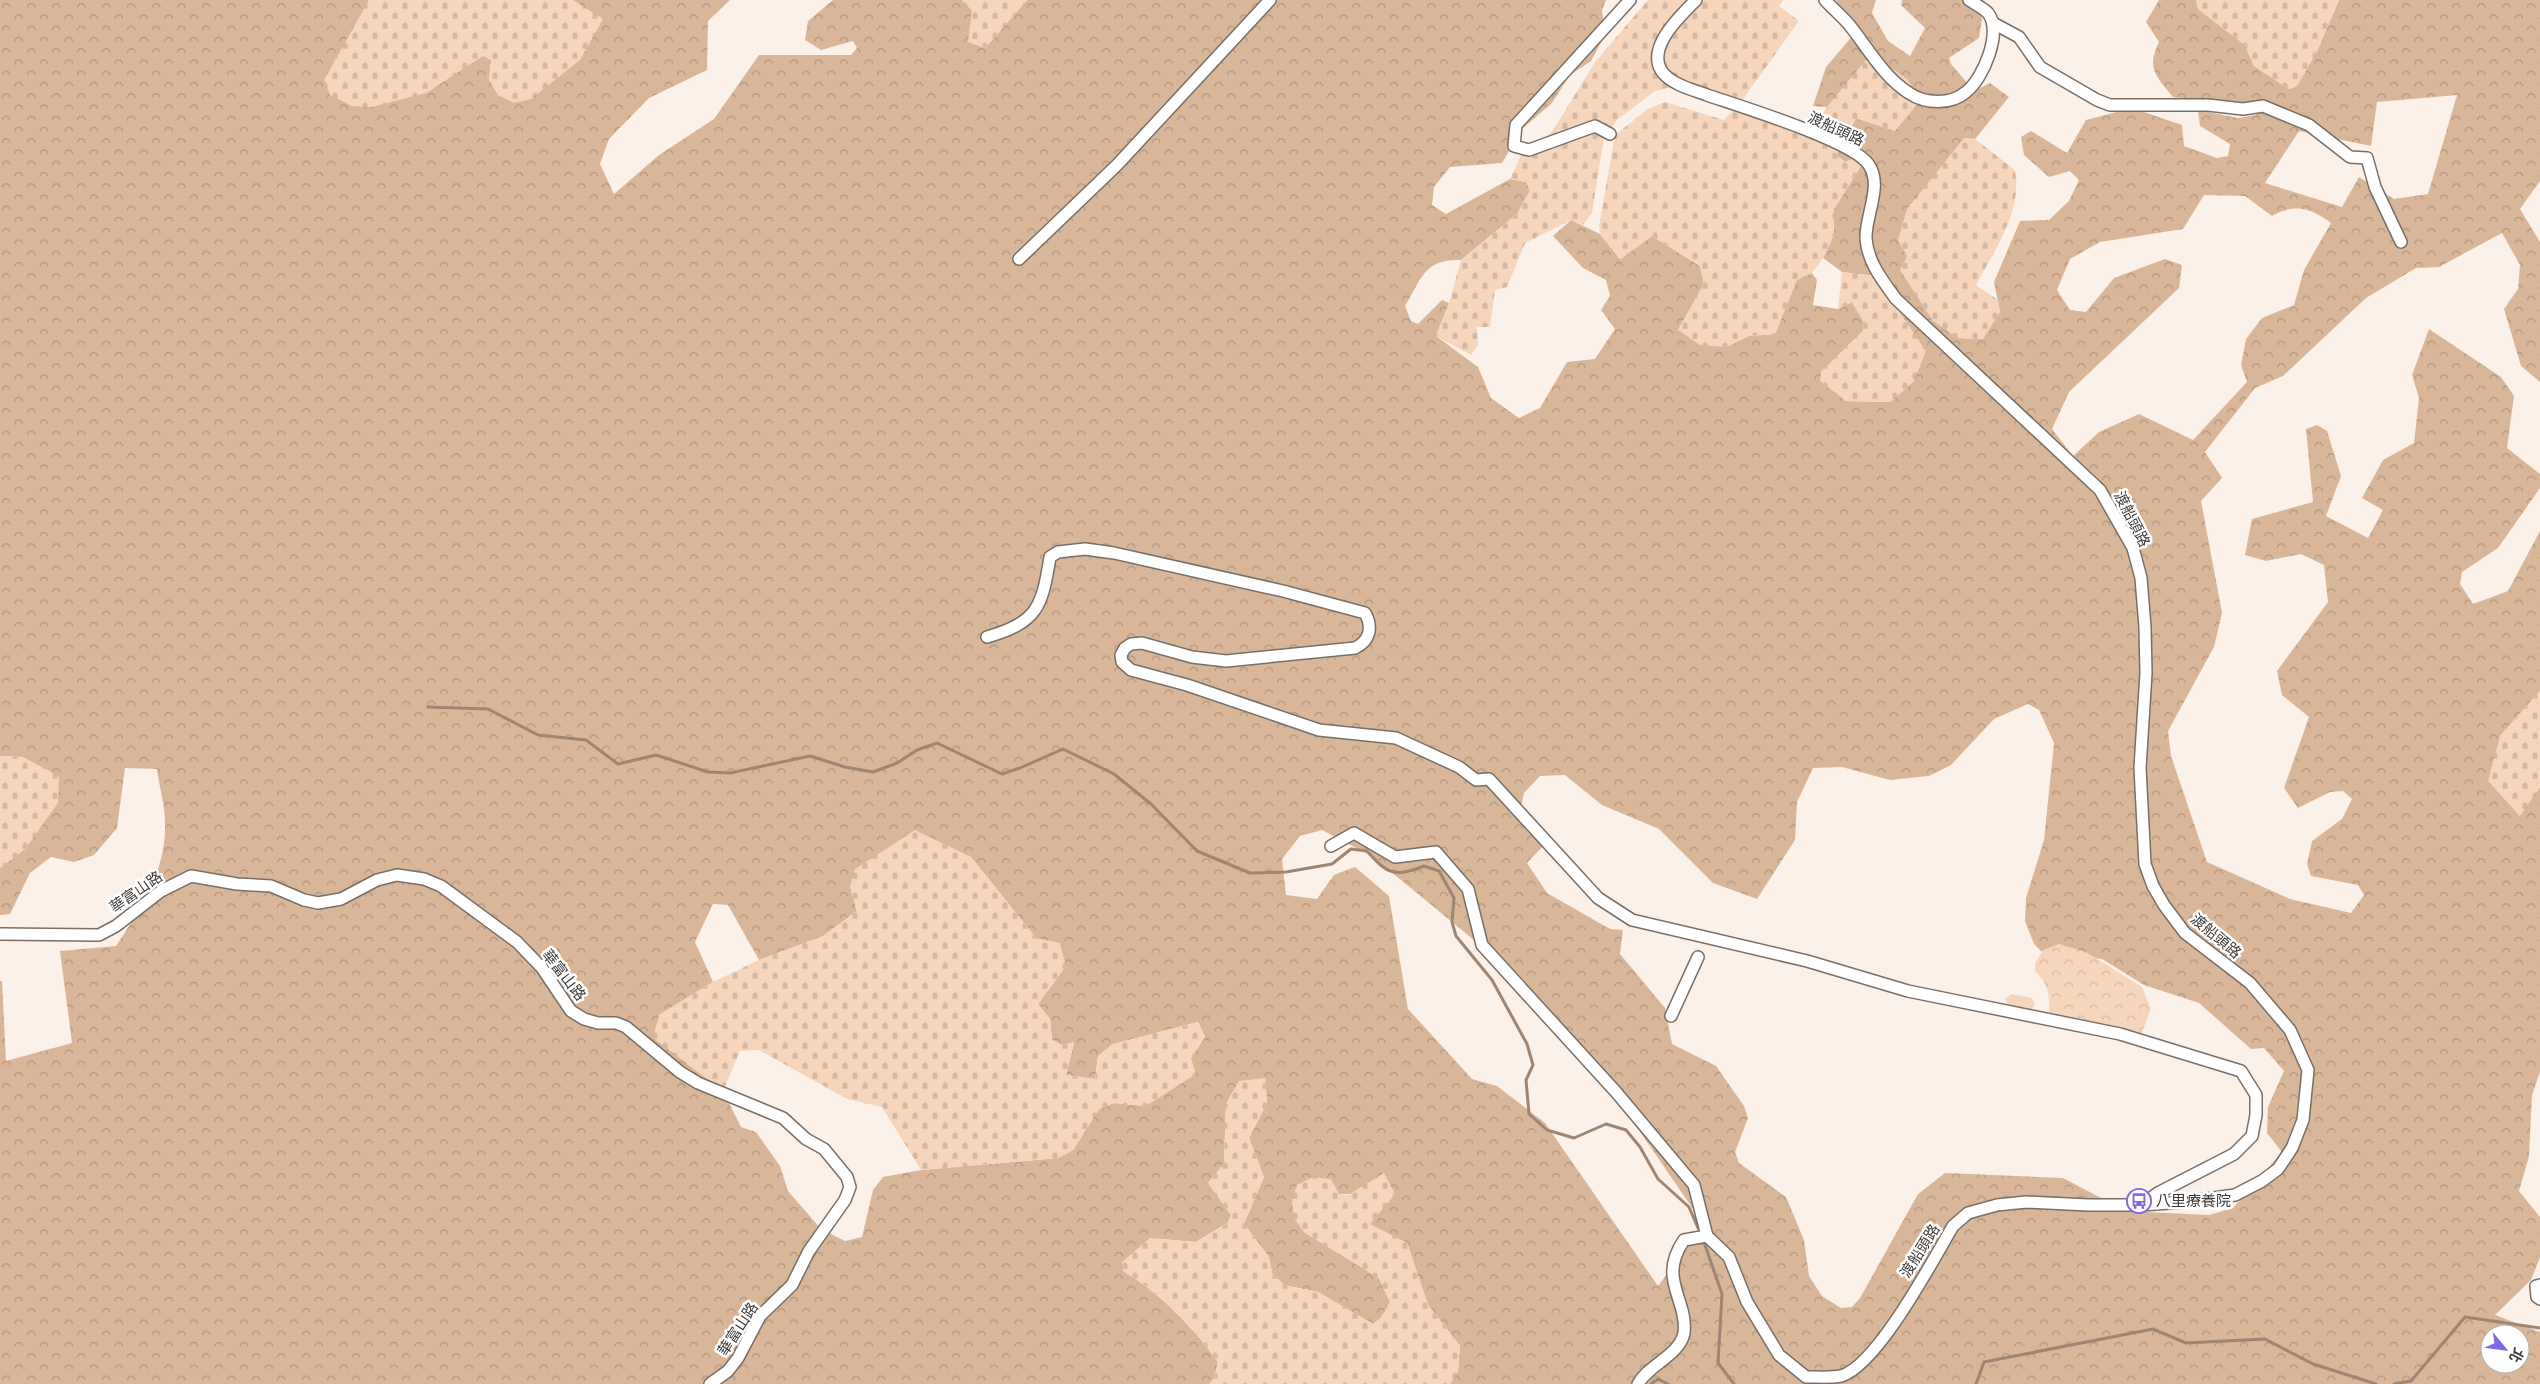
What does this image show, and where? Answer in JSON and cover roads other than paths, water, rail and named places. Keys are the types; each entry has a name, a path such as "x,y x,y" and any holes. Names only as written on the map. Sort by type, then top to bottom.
{"street":[{"path":"1019,260 1117,165 1270,0"},
{"path":"1610,134 1595,126 1529,150 1514,146 1516,125 1630,0"},
{"name":"渡船頭路","path":"1696,0 1669,27 1661,42 1659,59 1663,73 1681,85 1801,128 1851,150 1864,159 1870,166 1875,180 1866,239 1873,268 1896,299 2100,490 2133,548 2141,578 2146,673 2140,768 2146,864 2153,886 2164,905 2185,933 2250,983 2290,1030 2308,1070 2303,1120 2292,1148 2278,1169 2262,1181 2235,1195 2185,1202 2088,1205 2026,1202 1997,1205 1968,1212 1953,1226 1884,1338 1857,1367 1841,1376 1806,1377 1779,1355 1747,1302 1729,1257 1707,1236"},
{"path":"1825,0 1850,26 1871,55 1894,80 1910,94 1928,101 1947,101 1966,93 1978,78 1986,63 1993,39 1992,23 1987,12 1969,0"},
{"path":"1992,23 2019,37 2040,67 2097,100 2110,105 2208,105 2243,109 2263,106 2308,125 2350,157 2367,158 2375,187 2401,242"},
{"path":"987,637 1027,620 1035,612 1044,593 1050,558 1058,552 1085,549 1114,553 1228,578 1365,613 1370,621 1369,634 1365,643 1355,648 1226,661 1192,657 1142,644 1132,644 1125,648 1121,655 1122,662 1131,670 1187,685 1319,730 1396,738 1459,767 1476,780 1489,779 1598,898 1632,920 1807,961 1908,990 2120,1034 2241,1070 2256,1095 2256,1115 2252,1136 2234,1154 2158,1193 2141,1204"},
{"path":"1331,846 1354,833 1395,857 1436,852 1468,889 1482,945 1616,1092 1694,1185 1707,1236 1684,1240 1674,1254 1674,1289 1684,1332 1680,1343 1644,1373 1638,1384"},
{"name":"華富山路","path":"0,934 99,935 116,926 161,891 191,876 237,884 271,886 304,900 318,903 341,899 377,880 397,875 424,879 441,886 517,942 542,968 571,1011 584,1019 598,1023 616,1023 626,1027 680,1072 698,1083 783,1118 806,1139 824,1149 847,1177 850,1187 846,1200 809,1251 792,1285 760,1316 738,1358 728,1371 710,1384"},
{"path":"1671,1016 1698,957"},
{"path":"2539,1297 2536,1286 2540,1285"}],"waterway":[{"path":"428,707 488,709 538,735 586,740 618,764 656,755 708,772 730,773 810,756 845,767 873,772 897,763 917,750 937,743 1002,774 1063,749 1114,774 1151,804 1197,851 1250,873 1286,872 1332,864 1351,849 1367,851 1380,865 1392,872 1406,872 1424,866 1439,871 1454,898 1452,922 1456,936 1492,980 1527,1044 1533,1065 1526,1080 1529,1114 1547,1130 1574,1138 1606,1124 1626,1130 1640,1147 1658,1179 1689,1207 1698,1228"},
{"path":"1705,1245 1722,1294 1718,1363 1734,1384"},
{"path":"2394,1384 2411,1381 2465,1317 2540,1328"},
{"path":"1976,1384 1984,1362 2153,1329 2186,1343 2265,1339 2313,1364 2376,1384"},
{"path":"1651,1384 1658,1379 1668,1384"}],"place":[{"name":"八里療養院","path":"2139,1201"}]}
